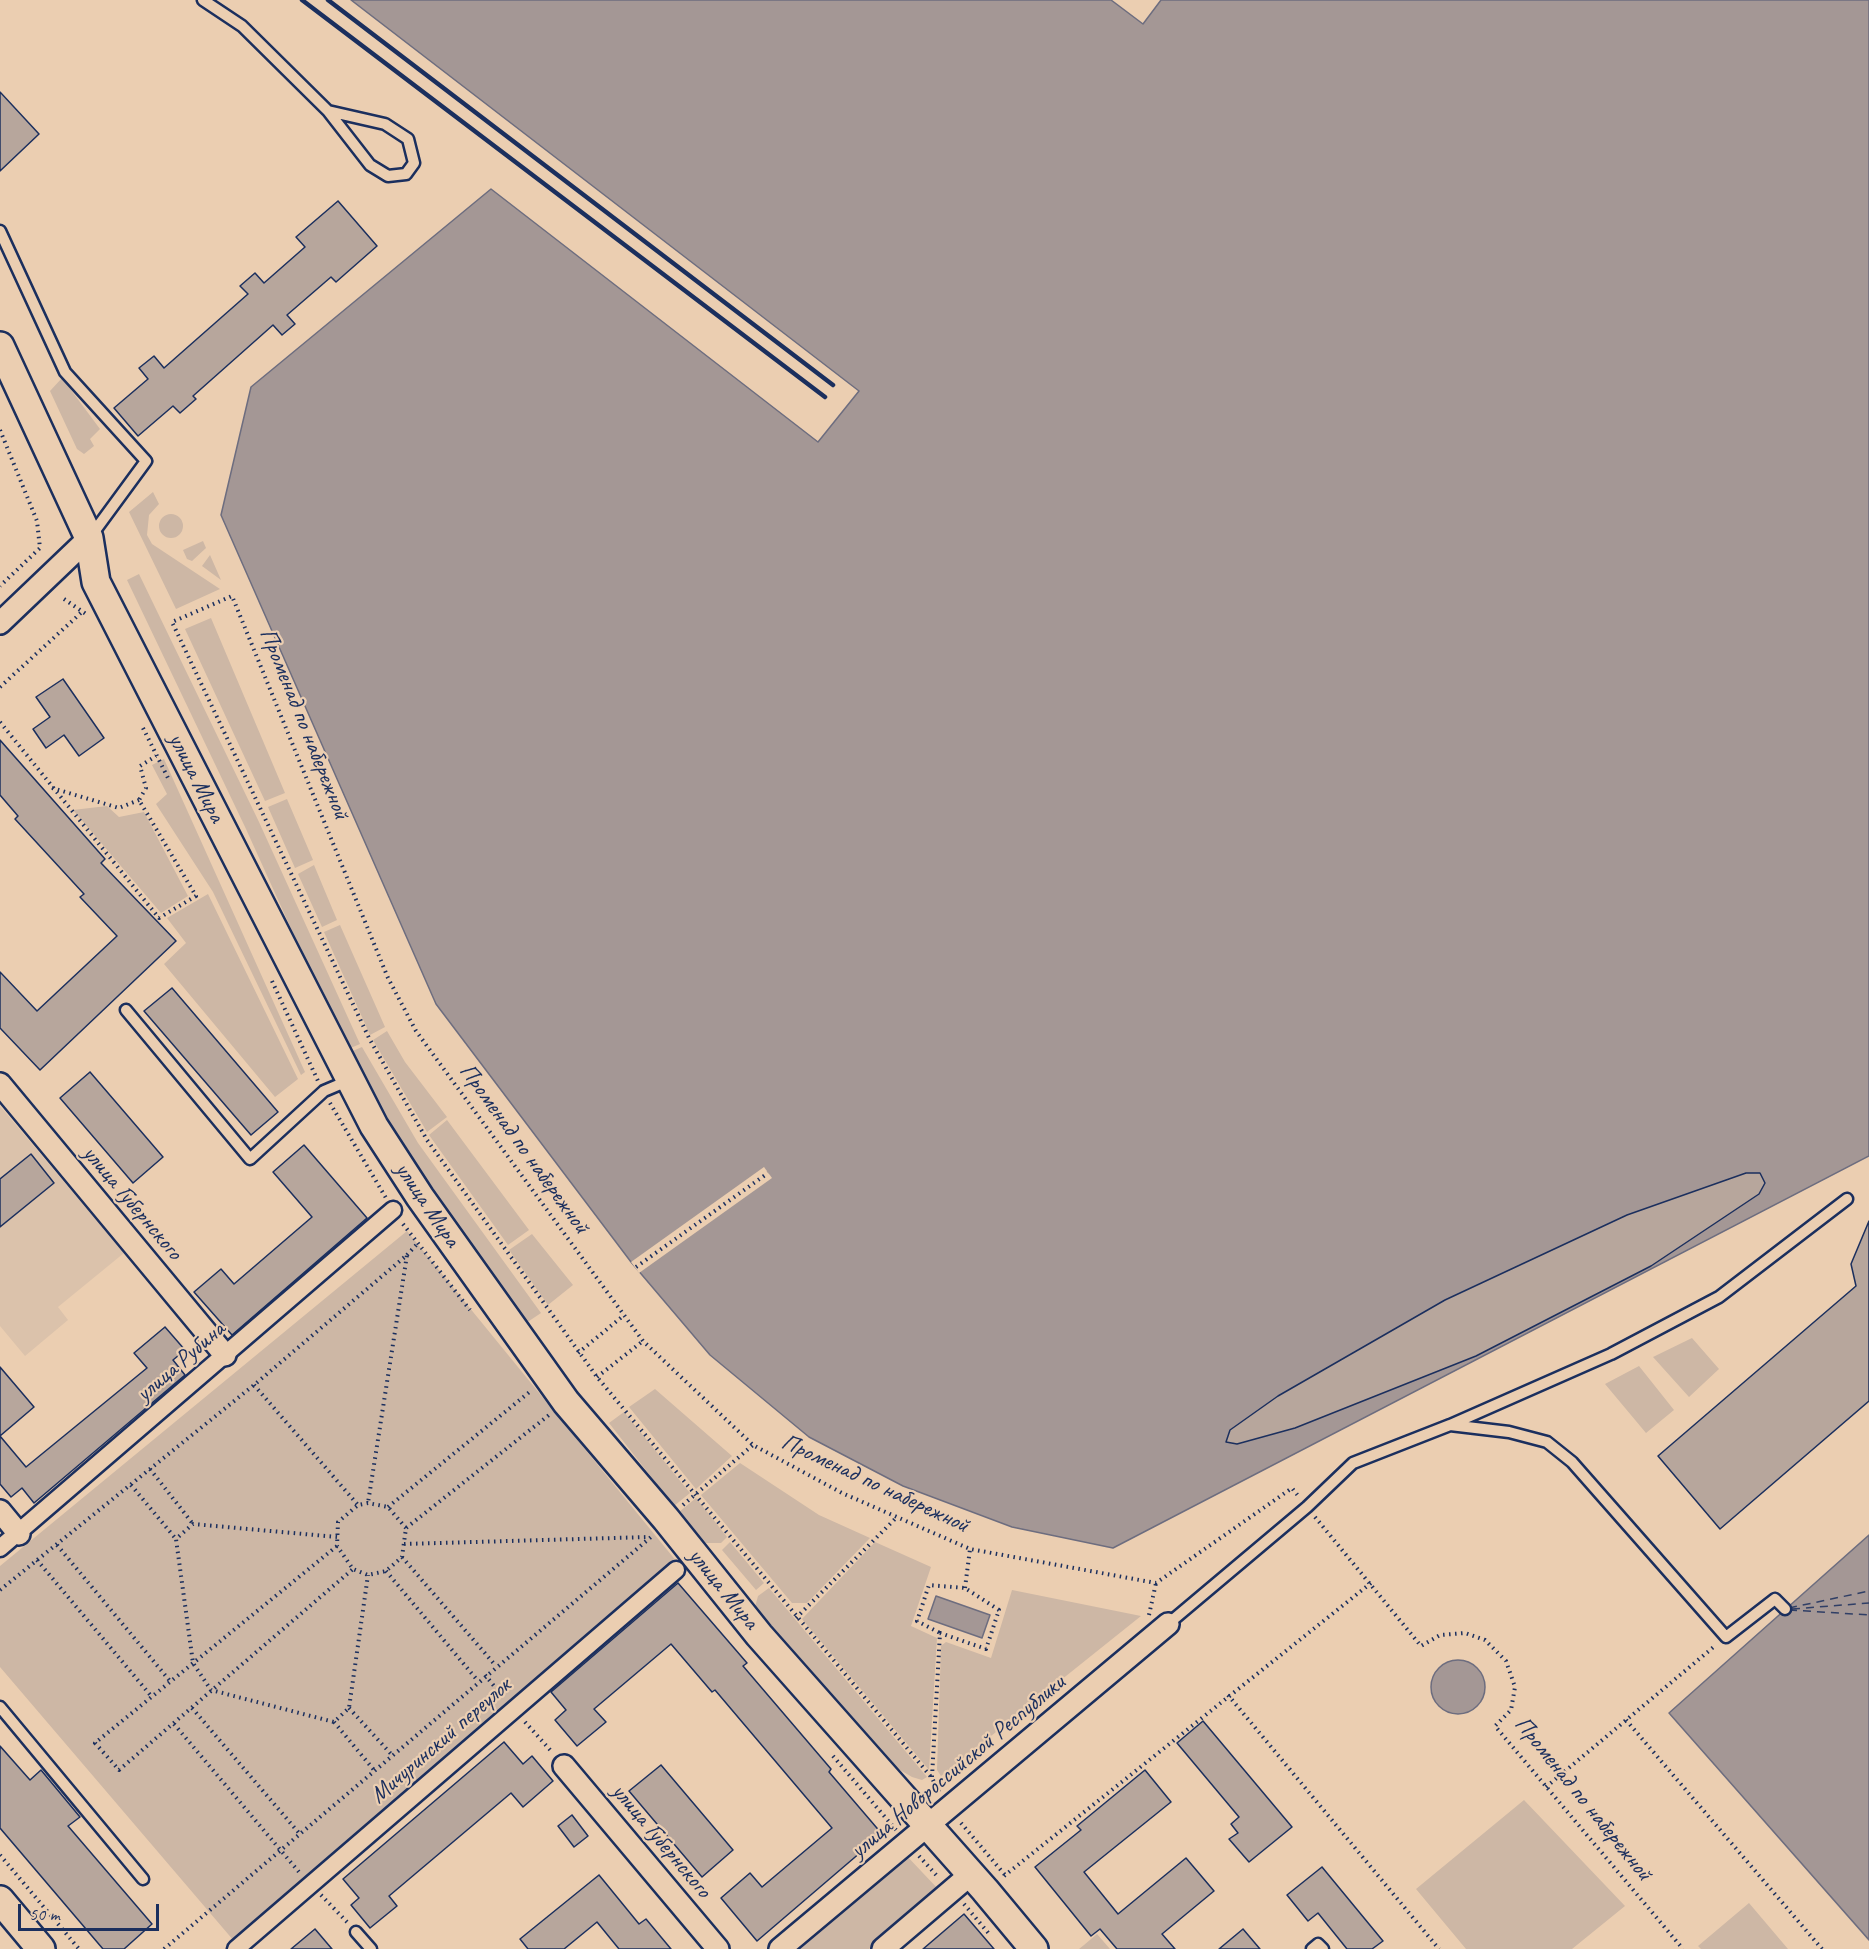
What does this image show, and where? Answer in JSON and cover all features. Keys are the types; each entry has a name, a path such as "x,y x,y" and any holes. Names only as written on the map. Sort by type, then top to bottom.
{"street":[{"name":"улица Мира","path":"0,346 89,538 96,582 374,1126 420,1197 654,1528 759,1635 928,1825 1034,1949"},
{"path":"0,623 89,538"},
{"name":"улица Губернского","path":"0,1084 225,1355"},
{"name":"улица Рубина","path":"0,1548 393,1210"},
{"path":"1,1514 19,1534"},
{"name":"Мичуринский переулок","path":"236,1949 676,1570"},
{"name":"улица Новороссийской Республики","path":"780,1949 1168,1624"},
{"name":"улица Губернского","path":"564,1766 718,1949"},
{"path":"883,1949 981,1886"},
{"path":"0,1900 41,1949"}],"lane":[{"path":"203,0 242,26 328,111 370,165 388,176 406,174 414,164 408,139 385,124 328,111"},
{"path":"0,231 65,372 146,461 89,538"},
{"path":"126,1010 250,1159 324,1091 350,1079"},
{"path":"1168,1624 1307,1507 1353,1463 1450,1425 1611,1354 1719,1297 1847,1199"},
{"path":"1450,1425 1509,1432 1547,1442 1572,1462 1726,1637 1775,1599 1785,1609"},
{"path":"0,1707 143,1879"},
{"path":"356,1932 371,1949"},
{"path":"1312,1949 1318,1944 1323,1949"}],"path":[{"path":"0,430 37,520 40,548 0,586"},
{"name":"Променад по набережной","path":"578,1353 427,1140 369,1038 172,622 232,596 388,978 416,1031 643,1341 753,1445 842,1493 970,1548 1156,1582 1292,1488 1421,1646 1440,1635 1465,1633 1485,1640 1506,1661 1515,1687 1511,1710 1496,1726 1683,1949"},
{"path":"0,687 83,611"},
{"path":"0,722 159,918 196,896 140,800"},
{"path":"51,787 119,808 140,800 146,788 140,766 156,756"},
{"path":"636,1267 768,1173"},
{"path":"0,1590 254,1385 418,1244"},
{"path":"368,1503 407,1255"},
{"path":"623,1316 578,1353 796,1618 932,1778 950,1807 981,1886 1371,1582"},
{"path":"597,1377 643,1341"},
{"path":"254,1385 358,1505"},
{"path":"388,1507 532,1390"},
{"path":"406,1528 388,1507 368,1503 358,1505 338,1522 337,1546 353,1569 368,1575 386,1571 402,1557 406,1528 552,1413 559,1422"},
{"path":"164,1949 753,1445"},
{"path":"150,1469 193,1524"},
{"path":"131,1485 176,1539 193,1663 211,1690 334,1722 374,1770"},
{"path":"796,1618 897,1517"},
{"path":"176,1539 193,1524 337,1537"},
{"path":"404,1544 654,1528"},
{"path":"57,1545 170,1681"},
{"path":"337,1546 95,1743 119,1770 353,1569"},
{"path":"965,1588 970,1548"},
{"path":"402,1557 496,1666"},
{"path":"37,1560 152,1697"},
{"path":"386,1571 478,1681"},
{"path":"334,1722 349,1708 368,1575"},
{"path":"929,1585 965,1588 999,1610 986,1649 940,1633 917,1621 929,1585"},
{"path":"932,1778 940,1633"},
{"path":"1546,1787 1726,1637"},
{"path":"1228,1695 1438,1949"},
{"path":"192,1707 299,1833"},
{"path":"349,1708 392,1755"},
{"path":"1626,1720 1822,1949"},
{"path":"174,1724 279,1850"},
{"path":"0,1855 79,1949"}],"shaded area":[{"path":"351,0 1111,0 1143,24 1161,0 1869,0 1869,1156 1113,1548 1012,1527 903,1486 809,1437 710,1355 631,1262 436,1004 221,515 251,387 491,189 818,442 859,391"},
{"path":"62,378 100,429 90,439 94,446 84,454 77,449 50,391"},
{"path":"153,492 159,504 149,515 147,535 152,544 220,589 176,609 129,512"},
{"path":"171,514 180,517 183,526 180,535 171,538 162,535 159,526 162,517"},
{"path":"203,541 206,548 192,561 187,559 183,550"},
{"path":"210,555 221,580 202,566"},
{"path":"139,574 259,822 360,1044 346,1050 246,829 127,580"},
{"path":"211,618 285,793 265,801 185,629"},
{"path":"164,759 305,1072 301,1075 213,892 156,804 167,794 152,765"},
{"path":"287,799 313,860 295,868 268,807"},
{"path":"107,806 119,817 144,812 188,896 161,913 73,810"},
{"path":"314,865 337,920 322,927 298,874"},
{"path":"208,894 298,1079 275,1097 164,964 186,943 167,918"},
{"path":"340,925 385,1027 370,1035 324,932"},
{"path":"387,1031 405,1062 447,1117 427,1132 373,1040"},
{"path":"362,1047 418,1143 541,1313 526,1323 402,1155 348,1053"},
{"path":"0,1106 124,1253 58,1307 68,1320 25,1356 0,1326"},
{"path":"447,1120 529,1230 508,1245 429,1135"},
{"path":"407,1231 677,1562 234,1941 0,1667 0,1566"},
{"path":"532,1234 573,1285 548,1305 509,1250"},
{"path":"1692,1338 1719,1369 1689,1397 1653,1357"},
{"path":"1639,1366 1674,1410 1646,1433 1605,1384"},
{"path":"655,1389 732,1456 696,1489 629,1407"},
{"path":"624,1412 690,1493 674,1506 609,1423"},
{"path":"740,1463 819,1515 870,1538 807,1603 792,1603 701,1495"},
{"path":"696,1498 727,1537 721,1543 701,1543 679,1512"},
{"path":"1869,1535 1869,1940 1669,1713"},
{"path":"730,1542 764,1583 756,1590 722,1550"},
{"path":"875,1542 931,1567 911,1626 937,1638 929,1770 802,1619"},
{"path":"769,1588 927,1777 922,1780 912,1777 895,1767 754,1611 758,1596"},
{"path":"1012,1590 1141,1616 941,1776 937,1770 941,1646 946,1642 991,1658"},
{"path":"936,1596 990,1615 982,1638 928,1619"},
{"path":"1458,1660 1468,1662 1477,1668 1483,1677 1485,1687 1483,1697 1477,1706 1468,1712 1458,1714 1448,1712 1439,1706 1433,1697 1431,1687 1433,1677 1439,1668 1448,1662"},
{"path":"1524,1800 1625,1906 1572,1949 1466,1949 1416,1889"},
{"path":"905,1854 939,1890 869,1949 790,1949"},
{"path":"1749,1903 1788,1949 1701,1949 1698,1946"},
{"path":"1097,1934 1110,1949 1079,1949 1084,1945"}],"pier":[{"path":"764,1167 772,1178 639,1273 631,1262"}],"building":[{"path":"0,92 39,134 0,171"},
{"path":"338,201 377,246 336,282 331,277 287,315 295,324 282,335 273,325 193,396 196,399 180,413 173,406 138,436 114,408 148,379 139,368 154,356 164,368 248,294 240,286 255,273 264,283 305,247 296,237"},
{"path":"63,679 104,738 79,756 64,735 46,748 33,729 50,717 36,697"},
{"path":"0,740 105,859 101,863 176,941 40,1070 0,1028 0,972 37,1011 117,936 80,897 84,894 15,819 18,816 0,795"},
{"path":"172,988 278,1112 251,1135 144,1011"},
{"path":"90,1072 163,1157 133,1183 60,1098"},
{"path":"304,1145 367,1218 232,1335 194,1292 221,1269 234,1284 312,1217 273,1172"},
{"path":"31,1154 54,1183 0,1227 0,1179"},
{"path":"1746,1173 1760,1173 1765,1183 1759,1194 1651,1266 1476,1356 1295,1428 1237,1444 1226,1442 1230,1430 1278,1396 1445,1300 1627,1215"},
{"path":"1869,1221 1869,1401 1720,1529 1658,1456 1856,1286 1851,1264"},
{"path":"165,1327 185,1350 173,1360 185,1375 34,1503 22,1488 11,1497 0,1484 0,1436 26,1467 147,1368 134,1353"},
{"path":"0,1367 34,1407 0,1436"},
{"path":"678,1583 747,1663 743,1666 831,1769 829,1772 882,1834 757,1941 721,1898 750,1873 762,1887 832,1828 715,1690 712,1692 671,1644 594,1709 606,1722 577,1746 555,1720 566,1710 551,1692"},
{"path":"1203,1721 1292,1827 1249,1862 1229,1839 1238,1833 1231,1824 1239,1817 1177,1743"},
{"path":"504,1742 523,1764 532,1756 553,1781 523,1807 511,1793 389,1896 397,1906 370,1928 351,1905 359,1898 343,1879"},
{"path":"0,1746 30,1780 41,1770 80,1817 68,1826 152,1924 124,1949 103,1949 0,1828"},
{"path":"661,1765 733,1850 702,1877 629,1791"},
{"path":"1145,1770 1171,1802 1084,1872 1118,1914 1186,1858 1214,1891 1162,1934 1175,1949 1117,1949 1100,1929 1091,1936 1035,1867 1081,1830 1077,1826"},
{"path":"572,1815 588,1836 574,1847 558,1826"},
{"path":"1322,1867 1383,1941 1372,1949 1347,1949 1318,1913 1308,1921 1287,1895"},
{"path":"599,1875 639,1924 646,1919 671,1949 619,1949 597,1922 564,1949 528,1949 520,1939"},
{"path":"964,1914 994,1949 923,1949"},
{"path":"315,1929 332,1949 291,1949"},
{"path":"1243,1929 1260,1949 1219,1949"}],"ferry route":[{"path":"1789,1608 1869,1591"},
{"path":"1792,1609 1869,1603"},
{"path":"1789,1610 1869,1615"}],"railway":[{"path":"302,0 825,397"},
{"path":"328,0 833,385"}]}
